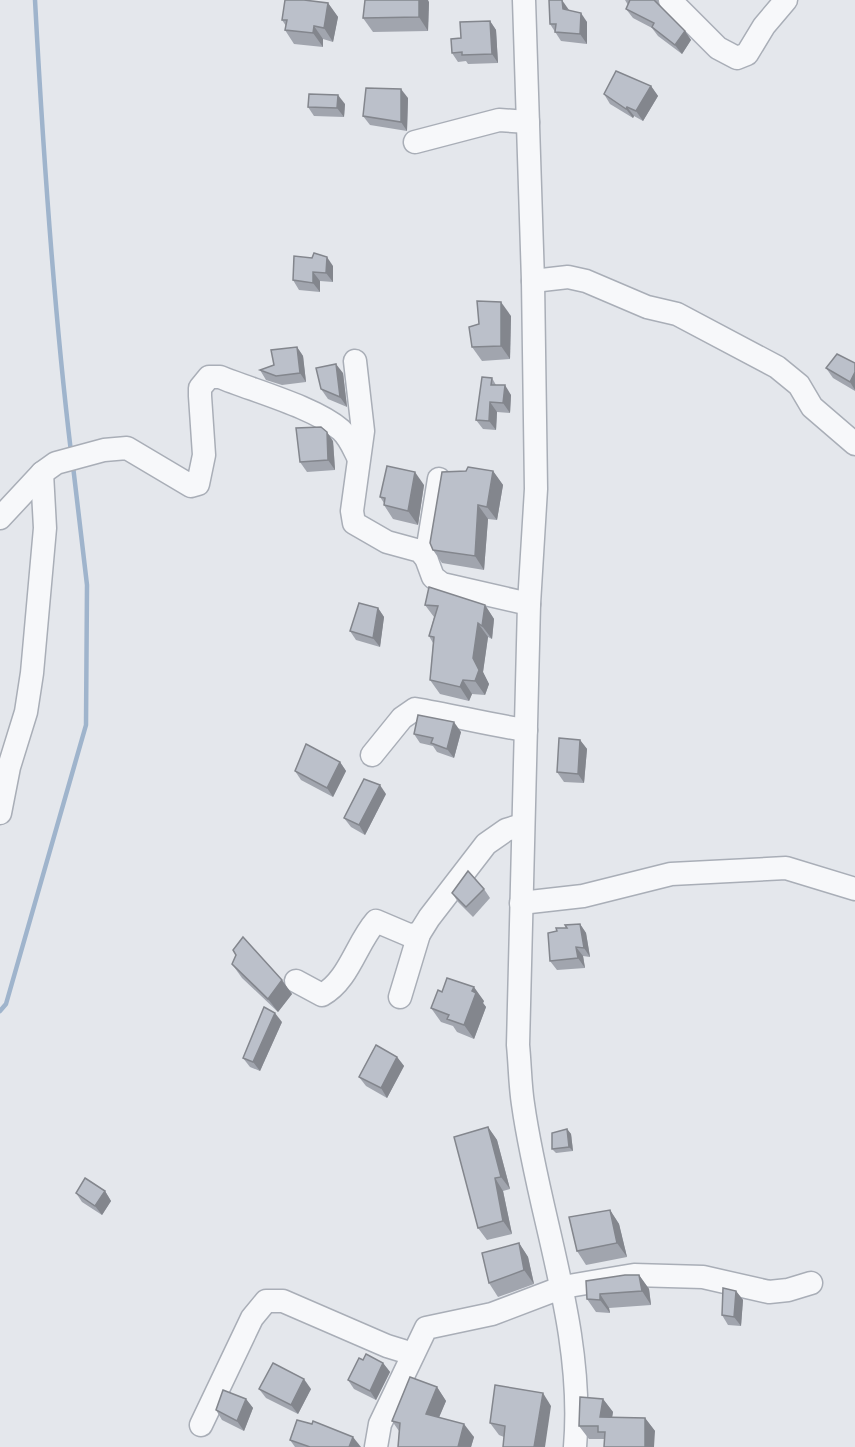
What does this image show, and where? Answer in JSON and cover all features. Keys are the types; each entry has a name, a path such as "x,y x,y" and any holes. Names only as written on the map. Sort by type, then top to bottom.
{"street":[{"path":"524,0 533,281 536,489 529,604 518,1045 523,1105 563,1287 574,1371 575,1447"},
{"path":"670,0 718,48 737,58 747,54 764,26 786,0"},
{"path":"415,142 499,120 528,122"},
{"path":"533,281 568,277 577,279 647,307 677,314 777,368 799,385 812,407 855,444"},
{"path":"355,362 363,431 352,511 354,523 387,543 412,547 426,558"},
{"path":"0,518 42,473 56,463 77,455 127,448 191,486 198,484 204,455 200,388 209,377 220,377 325,419 341,430 350,440 358,457"},
{"path":"0,813 9,767 26,712 32,673 45,528 42,473"},
{"path":"439,479 426,558 433,577 442,584 529,604"},
{"path":"372,755 402,718 415,710 444,713 492,726 526,730"},
{"path":"400,997 419,934 486,844 506,830 522,825"},
{"path":"521,903 583,896 671,874 786,868 855,889"},
{"path":"296,981 322,995 333,989 363,936 376,921 409,935 419,934"},
{"path":"376,1447 380,1424 426,1328 492,1314 563,1287 634,1275 703,1277 769,1292 811,1284"},
{"path":"201,1425 252,1318 266,1301 283,1301 316,1317 413,1354"}],"building":[{"path":"285,0 328,3 324,28 314,26 313,33 285,30 287,20 282,20"},
{"path":"365,0 419,0 419,17 363,18"},
{"path":"549,0 562,0 563,9 581,13 580,34 555,32 556,24 550,24"},
{"path":"630,0 654,0 685,31 675,45 652,27 654,23 626,9"},
{"path":"490,21 492,54 452,53 451,39 461,38 460,22"},
{"path":"616,71 651,86 636,111 627,107 626,109 604,94"},
{"path":"366,88 401,89 401,122 363,116"},
{"path":"309,94 338,95 337,108 308,107"},
{"path":"314,253 327,257 326,273 313,272 313,283 293,280 294,256 312,258"},
{"path":"477,301 501,302 501,346 472,347 469,327 479,324"},
{"path":"297,347 300,373 276,376 260,370 274,365 271,350"},
{"path":"837,354 855,363 855,372 850,382 826,368"},
{"path":"336,364 340,397 321,389 316,368"},
{"path":"482,377 492,378 491,385 505,385 503,403 490,402 489,421 476,420"},
{"path":"321,427 327,432 328,460 300,462 296,428"},
{"path":"387,466 415,472 408,511 384,505 385,498 380,497"},
{"path":"468,467 493,471 487,507 478,505 475,556 433,550 430,543 442,472 466,471"},
{"path":"429,587 485,605 482,626 478,623 473,658 479,670 475,681 463,680 460,687 430,680 434,637 429,636 438,606 425,605"},
{"path":"359,603 378,608 373,638 350,631"},
{"path":"418,715 454,722 447,749 431,743 433,738 414,734"},
{"path":"559,738 580,740 578,774 557,772"},
{"path":"306,744 340,762 327,788 295,771"},
{"path":"364,779 380,785 359,825 344,818"},
{"path":"468,871 484,889 466,907 452,893"},
{"path":"580,924 584,948 576,947 578,958 550,961 548,933 557,931 556,928 567,928 565,925"},
{"path":"243,937 282,980 268,999 232,964 236,955 233,950"},
{"path":"447,978 474,987 472,991 476,993 464,1025 447,1019 449,1015 431,1008 438,990 442,992"},
{"path":"264,1007 275,1013 253,1062 243,1058"},
{"path":"376,1045 397,1057 381,1088 359,1077"},
{"path":"488,1127 501,1177 495,1178 503,1221 478,1228 454,1137"},
{"path":"567,1129 569,1147 552,1149 552,1133"},
{"path":"85,1178 105,1191 95,1206 76,1193"},
{"path":"610,1210 617,1243 577,1251 569,1217"},
{"path":"519,1243 524,1270 489,1283 482,1253"},
{"path":"639,1275 642,1291 600,1294 600,1300 587,1299 586,1281"},
{"path":"723,1288 736,1291 734,1317 722,1315"},
{"path":"366,1354 383,1363 370,1391 348,1380 359,1358 363,1360"},
{"path":"273,1363 304,1379 291,1405 259,1389"},
{"path":"410,1377 437,1387 426,1414 464,1424 458,1447 398,1447 400,1423 392,1421"},
{"path":"495,1385 543,1393 534,1447 503,1447 505,1426 490,1423"},
{"path":"223,1390 246,1399 237,1421 216,1410"},
{"path":"580,1397 603,1399 600,1417 645,1418 645,1447 604,1447 605,1432 598,1432 598,1426 579,1426"},
{"path":"297,1420 312,1424 313,1421 353,1437 349,1447 310,1447 290,1440"}],"waterway":[{"path":"35,0 49,226 71,452"},
{"path":"0,1011 6,1004 86,725 87,585 73,466"}]}
